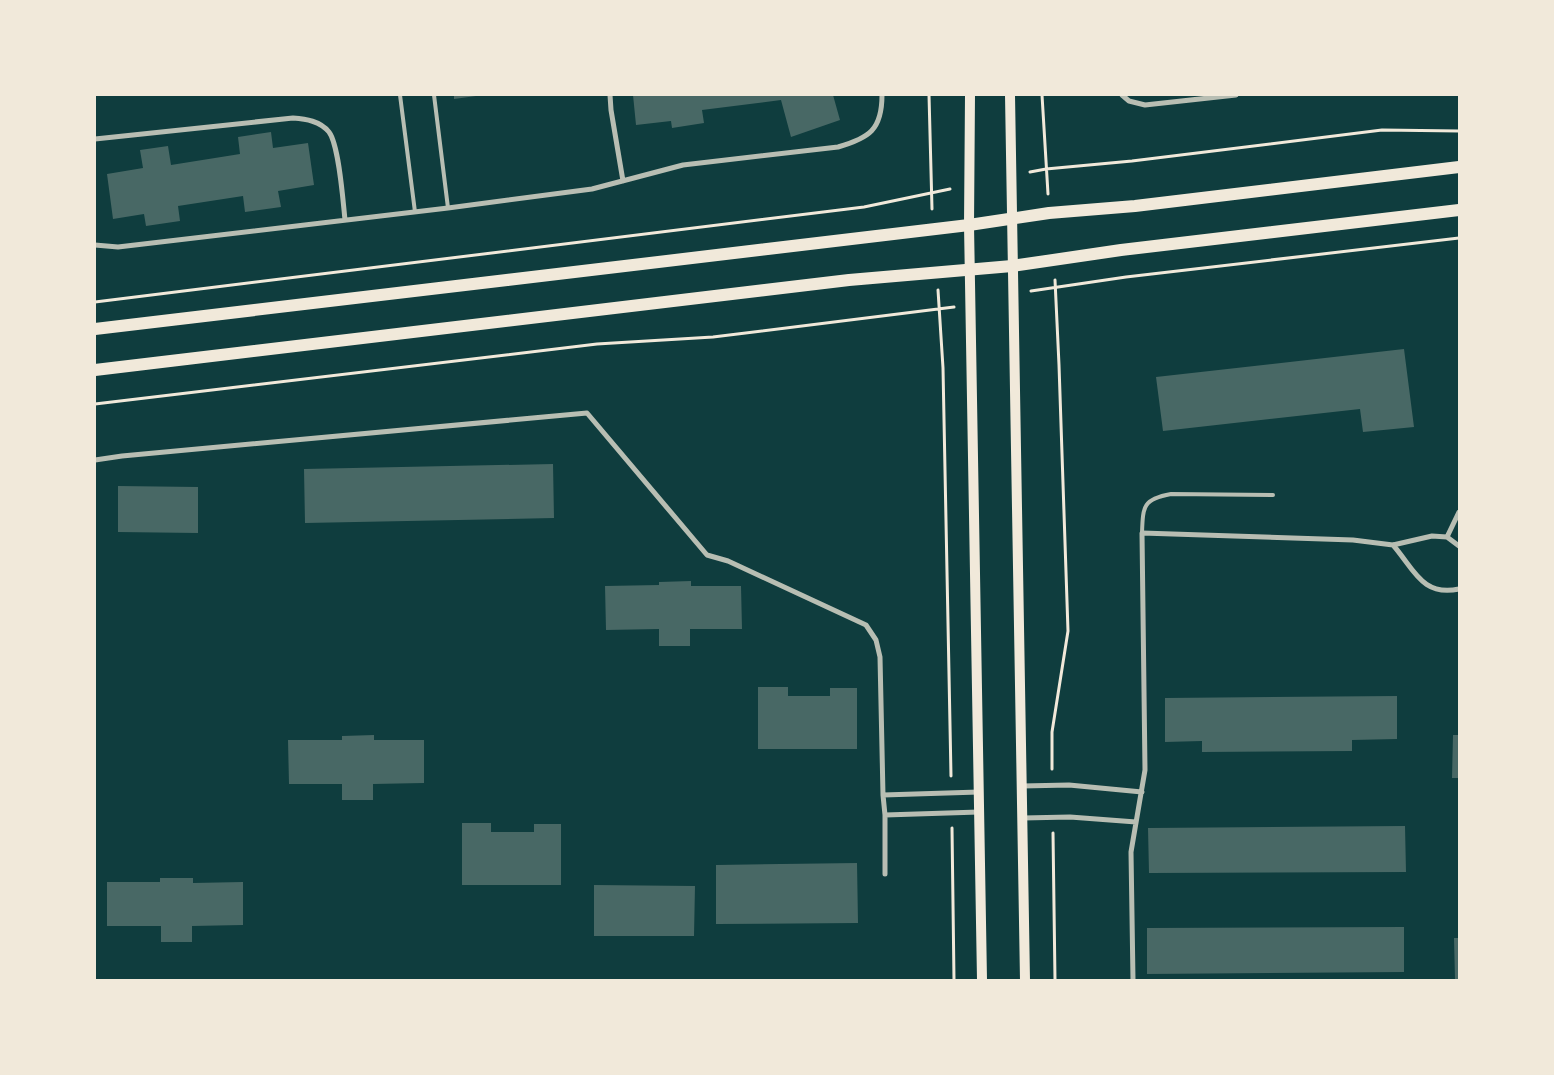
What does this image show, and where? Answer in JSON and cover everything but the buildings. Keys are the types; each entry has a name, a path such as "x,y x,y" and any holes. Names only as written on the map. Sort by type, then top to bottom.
{"main road":[{"path":"970,95 970,305 982,980"},
{"path":"1010,95 1025,980"},
{"path":"95,329 969,225 1049,213 1135,206 1459,167"},
{"path":"95,370 849,280 1012,266 1121,250 1459,210"}],"street":[{"path":"610,95 623,181"},
{"path":"95,245 118,247 448,208 592,189 683,165 838,147 858,141 871,132 879,120 882,95"},
{"path":"1122,95 1129,101 1145,105 1236,95"},
{"path":"95,139 293,118 308,120 321,125 329,132 335,146 345,220"},
{"path":"95,460 587,413 707,555 728,561 866,625 876,640 880,656 885,874"},
{"path":"1447,537 1459,512"},
{"path":"1133,980 1131,852 1145,770 1142,533 1352,540 1394,545 1432,536 1447,537 1459,546"},
{"path":"1394,545 1414,573 1427,586 1438,591 1448,592 1459,589"},
{"path":"1022,786 1052,785 1142,792"},
{"path":"883,795 979,792"},
{"path":"885,815 979,812"},
{"path":"1023,818 1070,817 1136,822"}],"lane":[{"path":"400,95 415,212"},
{"path":"434,95 448,208"},
{"path":"1142,533 1142,516 1146,505 1156,497 1172,494 1273,495"}],"path":[{"path":"929,95 933,229"},
{"path":"1042,95 1049,213"},
{"path":"1012,176 1046,169 1382,130 1459,132"},
{"path":"95,302 864,207 969,185"},
{"path":"1014,294 1126,278 1459,238"},
{"path":"1052,785 1052,732 1068,631 1056,288 1053,260"},
{"path":"937,272 943,378 951,793"},
{"path":"95,404 597,344 713,338 970,305"},
{"path":"951,813 954,980"},
{"path":"1053,817 1055,980"}]}
